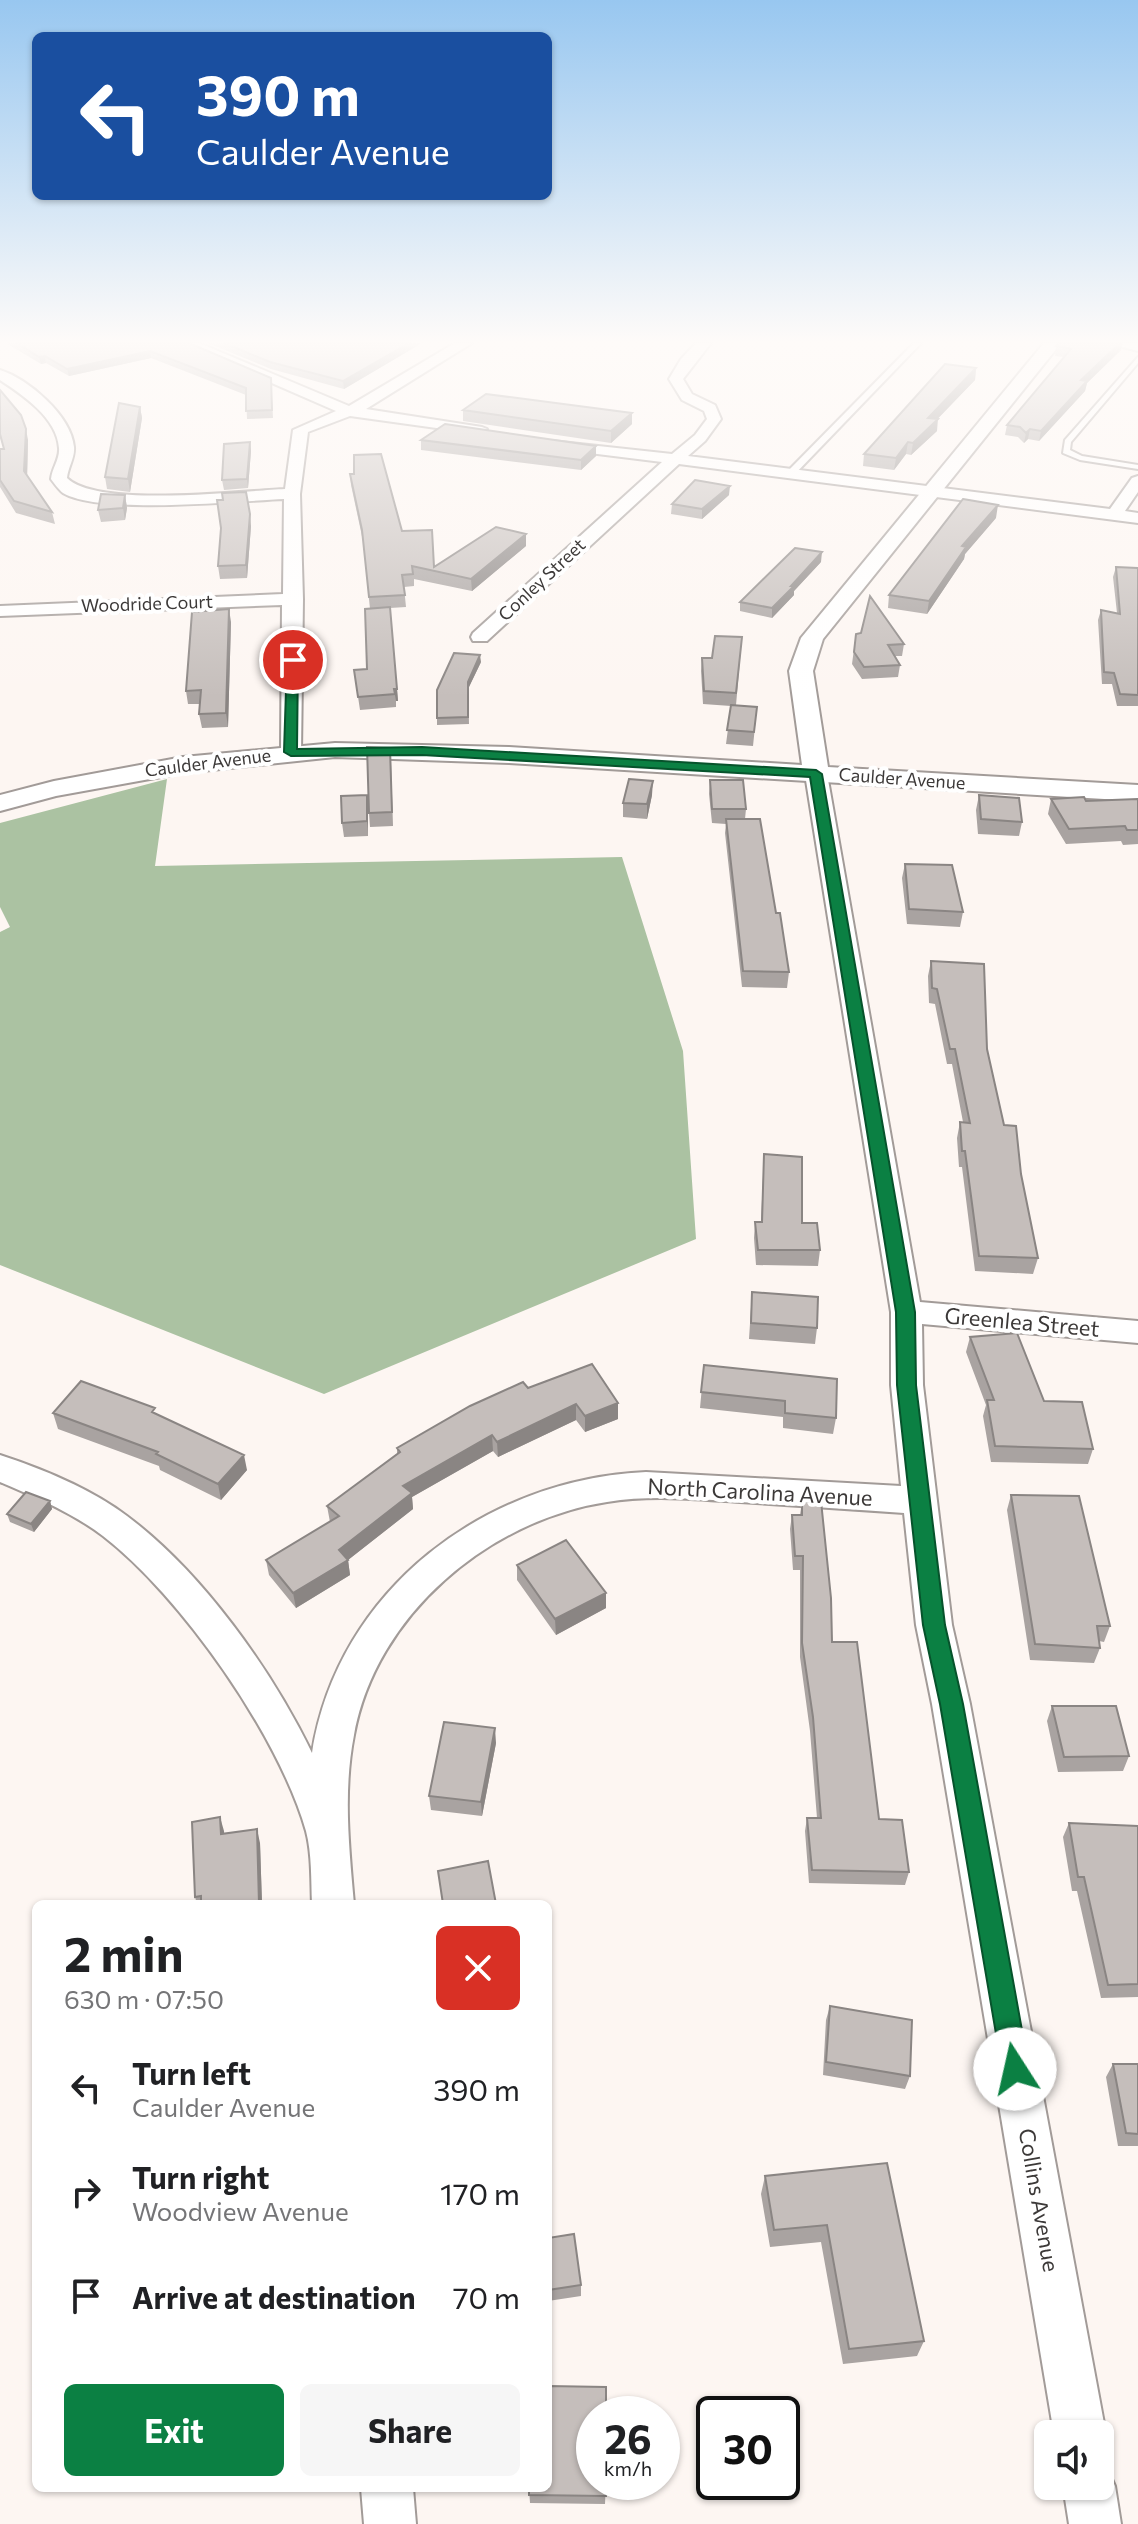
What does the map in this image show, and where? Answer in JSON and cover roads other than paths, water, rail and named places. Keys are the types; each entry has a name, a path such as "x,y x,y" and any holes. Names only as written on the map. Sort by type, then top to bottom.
{"street":[{"path":"64,461 58,477 60,483 77,494 117,500 292,494"},
{"path":"291,752 294,599 292,494 297,461"},
{"name":"Conley Street","path":"480,637 674,461"},
{"path":"681,461 1138,518"},
{"name":"Collins Avenue","path":"957,461 823,623 804,654 802,688 906,1312 907,1385 934,1625 951,1704 1078,2420"},
{"path":"1114,515 1138,481"},
{"name":"Woodride Court","path":"0,611 294,599"},
{"name":"Caulder Avenue","path":"0,803 128,774 291,752 422,751 1138,793"},
{"name":"Greenlea Street","path":"906,1312 1138,1332"},
{"path":"0,1468 44,1486 115,1525 180,1590 236,1662 300,1770 327,1832 333,1900"},
{"name":"North Carolina Avenue","path":"327,1832 331,1751 343,1700 371,1643 409,1592 432,1571 456,1550 509,1518 566,1496 605,1488 661,1484 922,1501"},
{"path":"387,2492 390,2524"},
{"path":"1091,2500 1095,2524"}],"lane":[{"path":"789,475 803,461"},
{"path":"1098,461 1138,467"}]}
